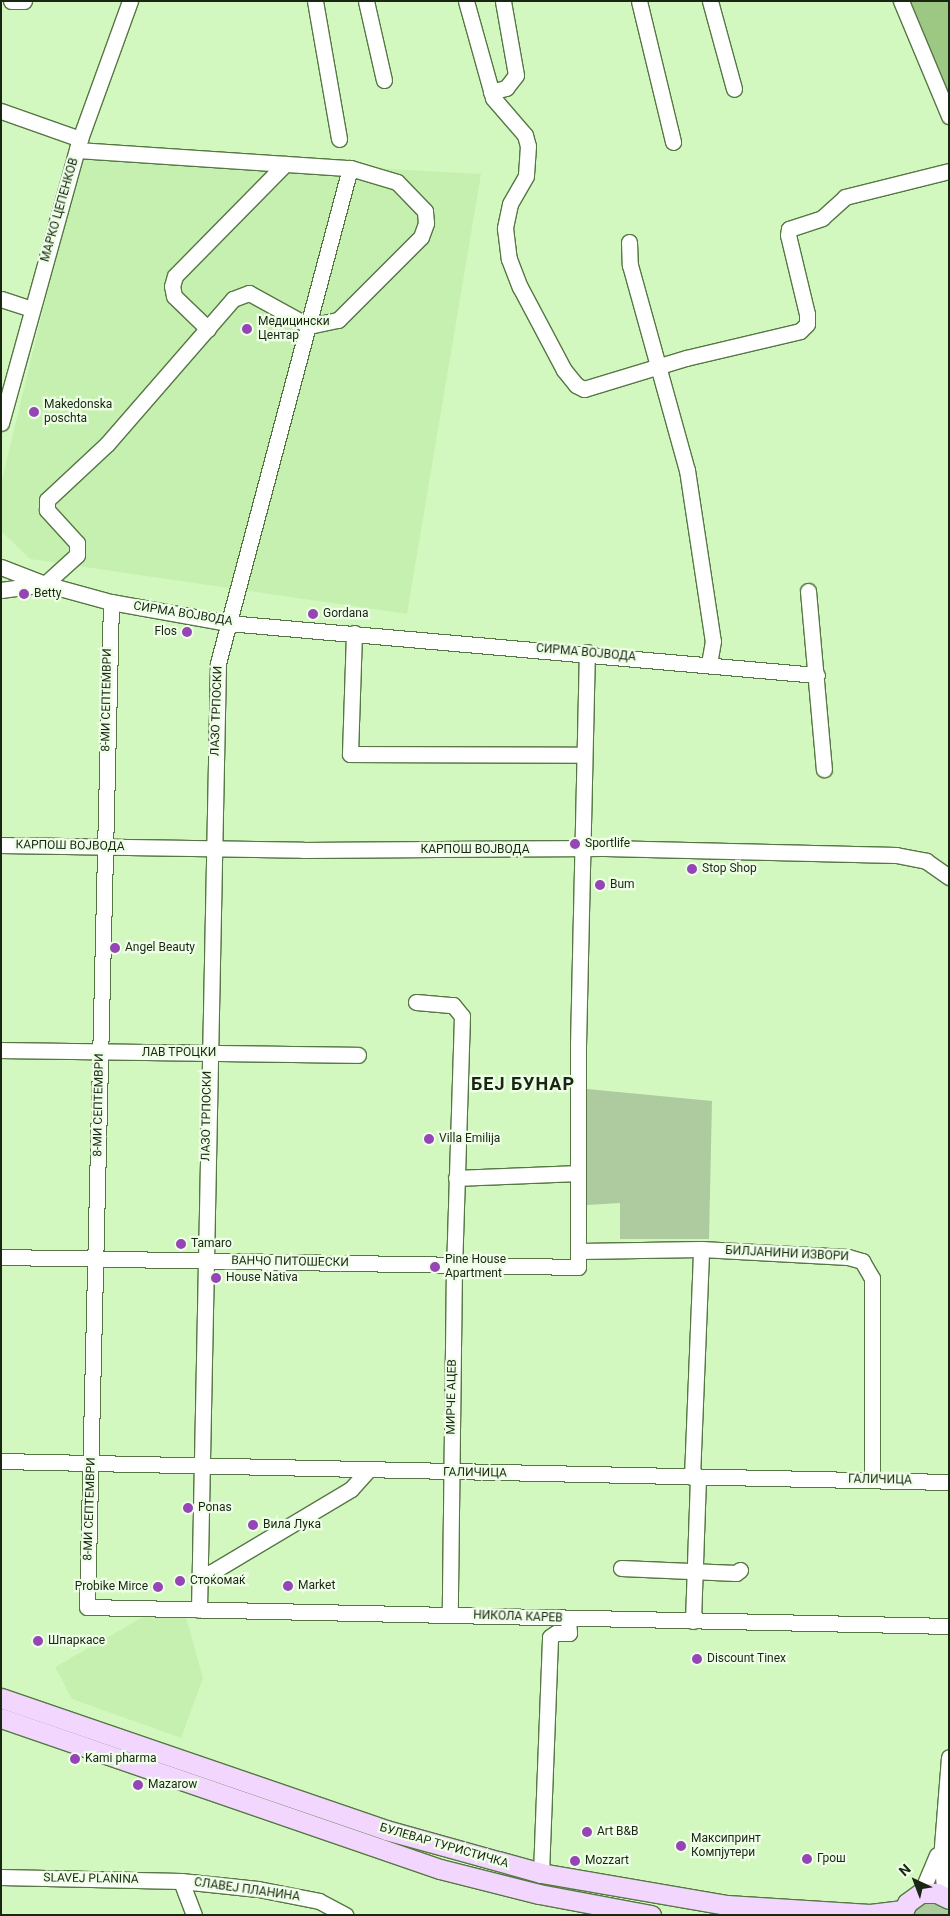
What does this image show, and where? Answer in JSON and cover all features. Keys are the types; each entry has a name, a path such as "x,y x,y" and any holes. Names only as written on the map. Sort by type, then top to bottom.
{"main road":[{"name":"БУЛЕВАР ТУРИСТИЧКА","path":"1,1698 386,1830 541,1873 727,1905 870,1914 902,1912"},
{"name":"БУЛЕВАР ТУРИСТИЧКА","path":"1,1718 440,1869 539,1894 651,1915"},
{"path":"902,1912 907,1903 921,1894 937,1893 947,1898"}],"street":[{"path":"11,1 24,1"},
{"name":"МАРКО ЦЕПЕНКОВ","path":"1,423 31,309 79,145 130,1"},
{"path":"314,1 339,139"},
{"path":"366,1 384,80"},
{"path":"466,1 493,98 525,135 528,146 526,176 510,204 505,228 509,259 520,287 564,370 576,385 584,389 726,347 800,331 807,324 807,314 788,235 789,229 822,218 845,197 949,171"},
{"path":"491,92 506,88 516,75 503,1"},
{"path":"639,1 673,142"},
{"path":"710,1 734,89"},
{"path":"901,1 949,116"},
{"path":"1,111 79,145 285,164 350,168 397,182 425,211 426,223 421,237 407,253 338,320 309,326 249,293 233,300 107,444 47,500 47,510 78,548 76,555 45,584 1,590"},
{"path":"208,328 174,296 172,286 175,276 285,164"},
{"name":"ЛАЗО ТРПОСКИ","path":"199,1610 208,1053 218,663 228,623 236,605 350,168"},
{"path":"628,242 630,265 687,470 713,640 709,664"},
{"path":"1,299 31,309"},
{"name":"СИРМА ВОЈВОДА","path":"1,567 45,584 111,602 228,623 587,652 817,675"},
{"path":"808,591 824,769"},
{"name":"8-МИ СЕПТЕМВРИ","path":"87,1607 92,1463 111,602"},
{"path":"354,633 350,754 583,755"},
{"path":"580,1251 578,1173 584,849 583,755 587,652"},
{"name":"КАРПОШ ВОЈВОДА","path":"1,845 213,848 584,849 896,855 926,861 947,872"},
{"name":"МИРЧЕ АЦЕВ","path":"416,1002 453,1005 462,1016 454,1266 450,1615"},
{"name":"ЛАВ ТРОЦКИ","path":"1,1050 358,1056"},
{"path":"456,1178 578,1173"},
{"path":"693,1621 701,1249"},
{"name":"БИЛЈАНИНИ ИЗВОРИ","path":"580,1251 701,1249 848,1257 868,1266 872,1278 872,1480"},
{"name":"ВАНЧО ПИТОШЕСКИ","path":"1,1257 578,1267 580,1251"},
{"name":"ГАЛИЧИЦА","path":"1,1461 949,1482"},
{"path":"200,1576 212,1572 351,1489 368,1470"},
{"path":"621,1568 736,1573 740,1570"},
{"name":"НИКОЛА КАРЕВ","path":"87,1607 949,1626"},
{"path":"541,1873 550,1637 556,1633 568,1633 568,1619"},
{"path":"947,1898 941,1874 942,1836 949,1757"},
{"path":"921,1894 942,1836"},
{"name":"SLAVEJ PLANINA","path":"1,1877 182,1881"},
{"name":"СЛАВЕЈ ПЛАНИНА","path":"194,1915 182,1881 258,1889 319,1901 345,1915"}],"shaded area":[{"path":"901,1 949,1 949,116"},
{"name":"Медицински Центар","path":"81,152 481,174 407,614 30,559 1,531 1,484"},
{"path":"587,1089 712,1101 709,1239 620,1239 620,1203 587,1205"},
{"path":"157,1609 184,1610 203,1678 181,1738 72,1699 55,1667"},
{"path":"925,1900 946,1905 949,1915 909,1915"}],"place":[{"name":"Медицински Центар","path":"247,329"},
{"name":"Makedonska poschta","path":"34,412"},
{"name":"Betty","path":"24,594"},
{"name":"Gordana","path":"313,614"},
{"name":"Flos","path":"187,632"},
{"name":"Sportlife","path":"575,844"},
{"name":"Stop Shop","path":"692,869"},
{"name":"Bum","path":"600,885"},
{"name":"Angel Beauty","path":"115,948"},
{"name":"Villa Emilija","path":"429,1139"},
{"name":"Tamaro","path":"181,1244"},
{"name":"Pine House Apartment","path":"435,1267"},
{"name":"House Nativa","path":"216,1278"},
{"name":"Ponas","path":"188,1508"},
{"name":"Вила Лука","path":"253,1525"},
{"name":"Стоќомаќ","path":"180,1581"},
{"name":"Market","path":"288,1586"},
{"name":"Probike Mirce","path":"158,1587"},
{"name":"Шпаркасе","path":"38,1641"},
{"name":"Discount Tinex","path":"697,1659"},
{"name":"Kami pharma","path":"75,1759"},
{"name":"Mazarow","path":"138,1785"},
{"name":"Art B&B","path":"587,1832"},
{"name":"Максипринт Компјутери","path":"681,1846"},
{"name":"Грош","path":"807,1859"},
{"name":"Mozzart","path":"575,1861"}],"district":[{"name":"БЕЈ БУНАР","path":"523,1084"}]}
